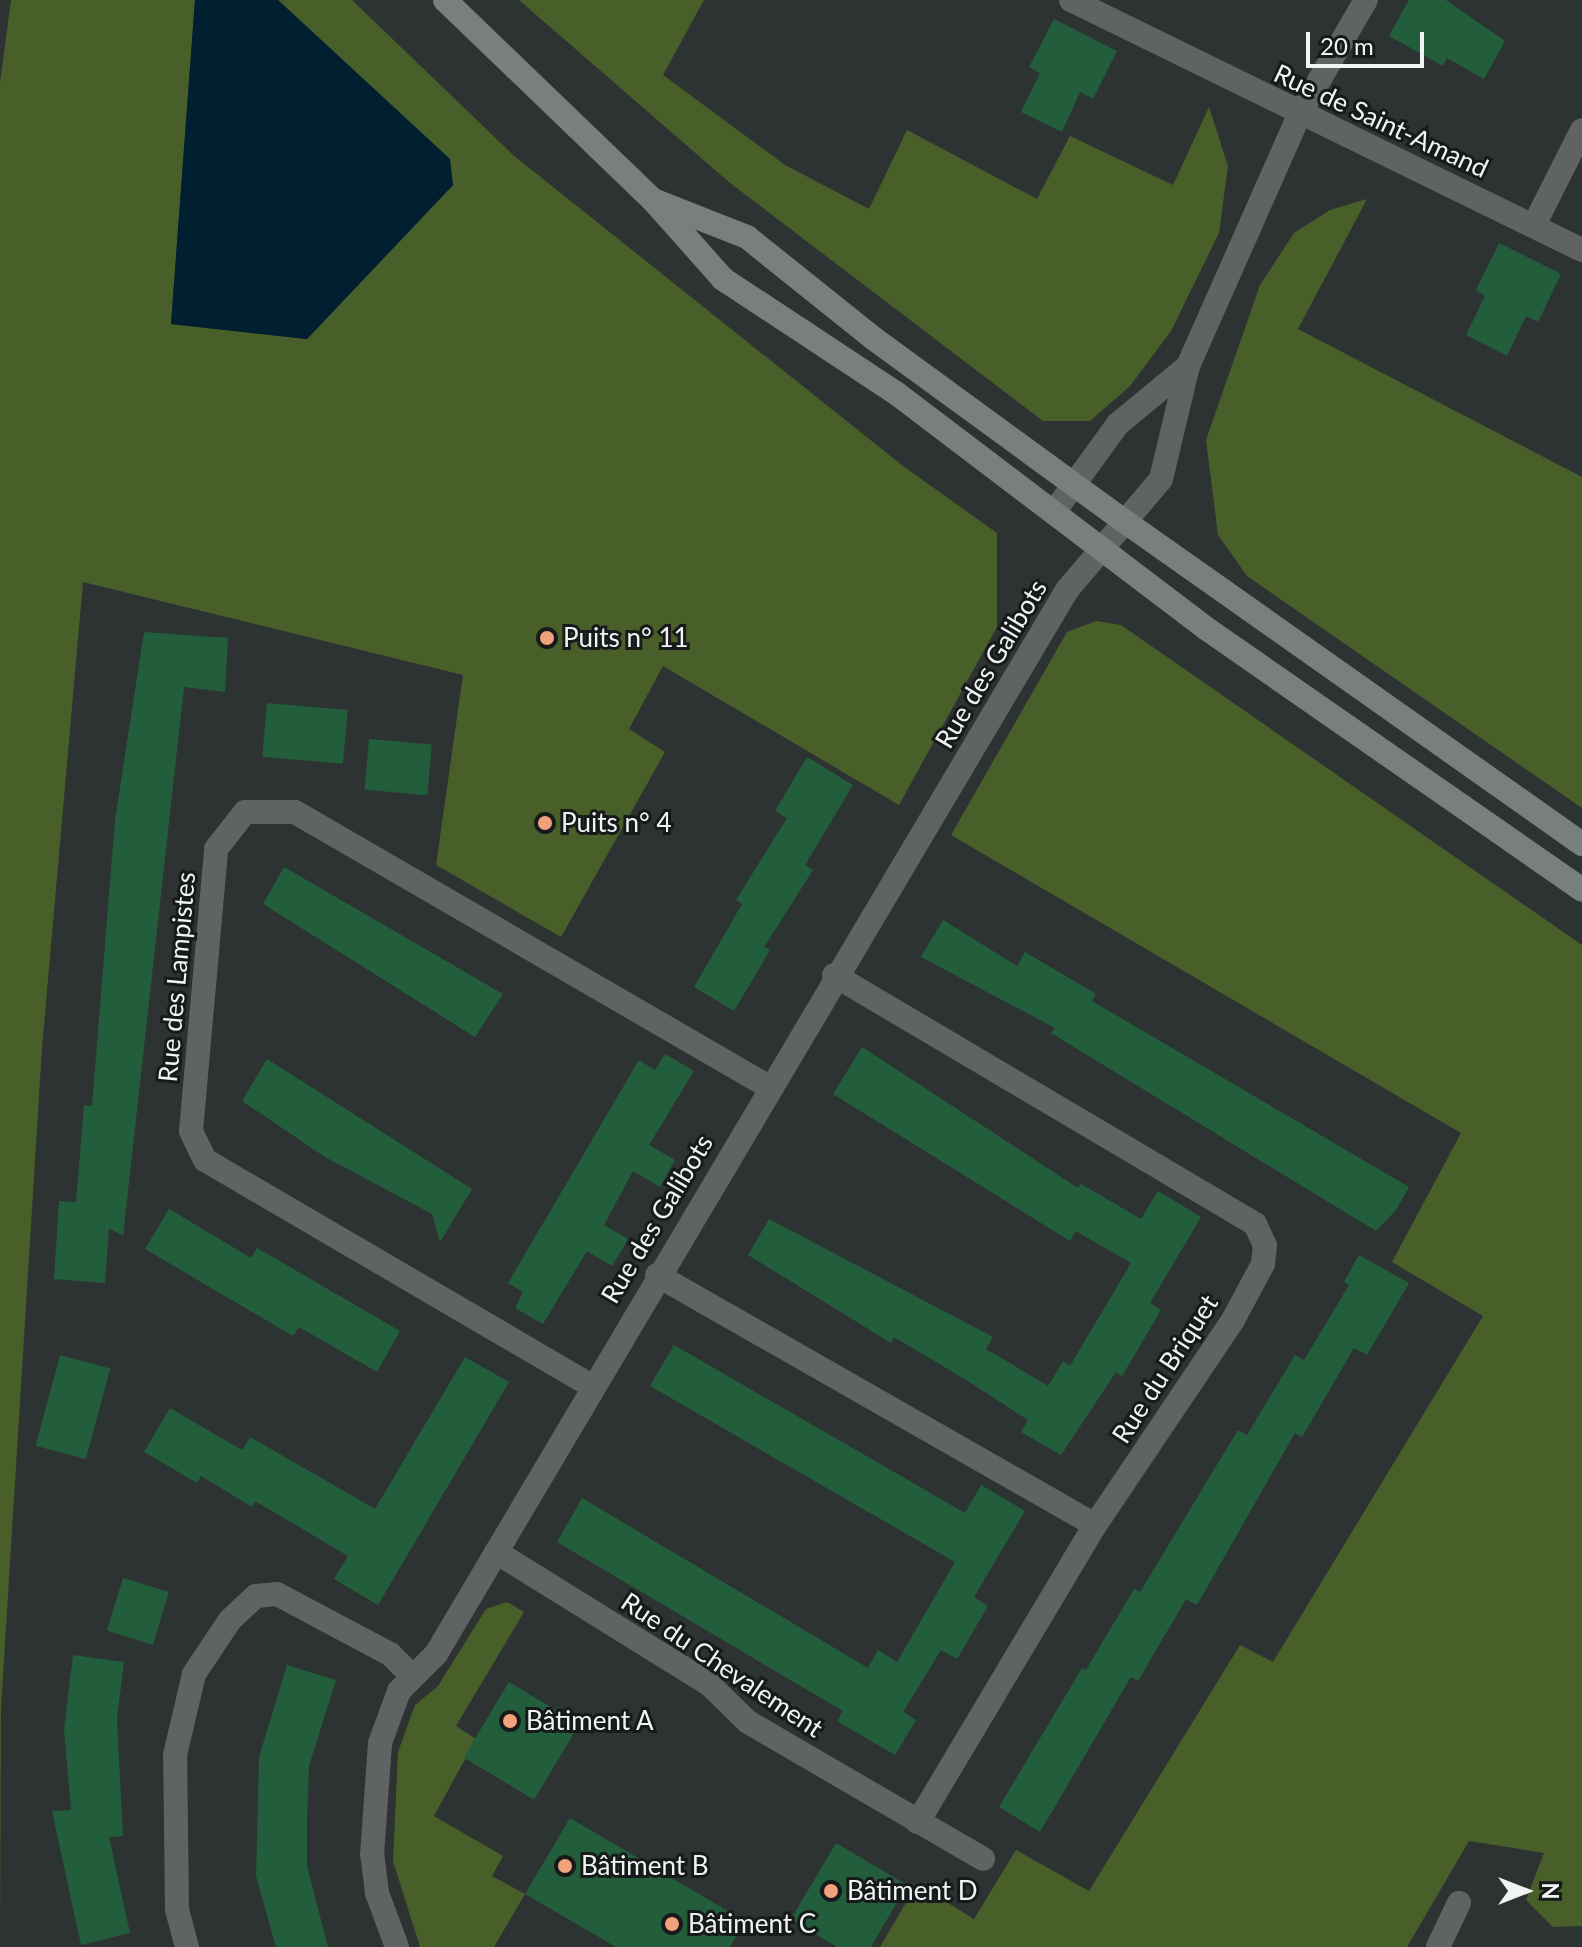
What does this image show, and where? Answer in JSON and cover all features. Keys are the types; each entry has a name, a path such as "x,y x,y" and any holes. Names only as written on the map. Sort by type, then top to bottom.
{"main road":[{"path":"445,0 652,199 723,279 896,393 1103,550 1582,890"},
{"path":"652,199 747,237 1127,523 1582,844"}],"street":[{"name":"Rue de Saint-Amand","path":"1071,0 1299,115 1582,250"},
{"name":"Rue des Galibots","path":"397,1947 377,1893 373,1792 380,1743 410,1674 436,1654 590,1385 1067,590 1127,523 1161,479 1188,366 1299,115 1366,0"},
{"path":"1534,225 1582,130"},
{"path":"1054,512 1072,482 1118,424 1188,366"},
{"name":"Rue des Lampistes","path":"590,1385 205,1160 191,1131 216,849 245,812 295,812 769,1087"},
{"name":"Rue du Briquet","path":"834,975 1255,1224 1265,1245 1263,1264 1233,1320 1095,1525"},
{"path":"657,1275 1095,1525 918,1822"},
{"name":"Rue du Chevalement","path":"496,1552 709,1684 748,1722 983,1859"},
{"path":"187,1947 177,1909 175,1755 194,1674 230,1620 256,1596 277,1594 390,1654 410,1674"},
{"path":"1438,1947 1459,1903"}],"green space":[{"path":"11,0 195,0 171,324 307,339 453,185 449,159 278,0 352,0 513,155 903,466 997,533 997,627 899,805 663,666 629,729 665,752 561,937 436,865 463,675 83,582 42,1048 1,1708 0,1947 0,83"},
{"path":"519,0 704,0 663,75 785,165 869,209 907,130 1037,199 1070,136 1173,185 1209,107 1228,166 1219,233 1171,331 1130,386 1090,421 1043,421 730,183"},
{"path":"1367,199 1298,329 1582,477 1582,808 1247,576 1218,535 1206,440 1260,285 1294,233 1330,210"},
{"path":"1096,621 1121,625 1582,945 1582,1926 1553,1927 1526,1900 1544,1853 1469,1841 1407,1947 880,1947 917,1884 974,1919 1016,1850 1089,1891 1240,1645 1273,1662 1483,1316 1392,1262 1461,1133 951,835 1067,632"},
{"path":"507,1602 524,1612 456,1726 476,1739 434,1816 503,1856 492,1876 525,1894 494,1947 420,1947 393,1861 398,1752 415,1705 438,1686 486,1609"}],"water":[{"path":"195,0 278,0 450,159 453,185 307,339 171,324"}],"building":[{"path":"1409,0 1446,0 1505,41 1484,79 1447,58 1443,66 1389,36"},
{"path":"1054,19 1117,51 1093,99 1080,92 1062,132 1021,112 1040,73 1029,67"},
{"path":"1499,243 1561,274 1538,322 1526,316 1507,356 1466,335 1485,296 1476,290"},
{"path":"144,632 228,638 225,692 184,687 123,1236 109,1228 105,1283 54,1279 59,1201 76,1202 84,1105 92,1106 115,820"},
{"path":"267,703 348,710 343,764 262,757"},
{"path":"369,739 432,744 427,795 365,790"},
{"path":"807,757 853,785 805,865 813,870 764,947 770,950 734,1011 694,987 742,904 736,900 787,818 775,811"},
{"path":"284,867 503,994 475,1037 263,904"},
{"path":"943,920 1017,966 1025,952 1096,994 1092,1001 1409,1187 1396,1210 1376,1231 1051,1033 1055,1028 921,957"},
{"path":"862,1047 1078,1188 1081,1184 1141,1219 1158,1191 1201,1217 1150,1303 1161,1310 1122,1376 1116,1372 1061,1455 1021,1432 1028,1420 966,1380 894,1337 891,1343 748,1255 769,1219 993,1337 986,1349 1048,1386 1063,1361 1070,1366 1131,1263 1076,1231 1070,1241 833,1094"},
{"path":"665,1054 694,1071 649,1145 675,1160 660,1187 633,1171 604,1225 628,1239 620,1253 612,1266 587,1251 543,1324 515,1308 523,1292 508,1283 639,1060 655,1070"},
{"path":"267,1059 472,1189 440,1242 432,1214 325,1157 242,1101"},
{"path":"169,1209 251,1258 257,1248 400,1331 377,1372 299,1327 293,1336 145,1249"},
{"path":"1359,1255 1409,1283 1367,1355 1354,1348 1302,1437 1295,1433 1197,1605 1186,1599 1138,1681 1131,1677 1040,1832 999,1807 1082,1668 1086,1670 1134,1589 1140,1592 1238,1430 1247,1435 1295,1355 1304,1360 1349,1285 1344,1282"},
{"path":"674,1345 965,1513 981,1485 1025,1511 974,1597 988,1606 957,1659 941,1650 903,1712 916,1720 895,1755 837,1721 843,1711 557,1542 582,1498 868,1668 878,1650 897,1662 955,1562 650,1386"},
{"path":"60,1355 110,1368 86,1459 36,1446"},
{"path":"465,1357 509,1382 378,1605 334,1579 348,1556 255,1501 252,1507 201,1476 197,1483 144,1452 170,1408 242,1450 250,1437 375,1509"},
{"path":"123,1578 169,1592 153,1645 107,1631"},
{"path":"73,1655 124,1662 117,1719 123,1836 109,1837 130,1933 81,1945 52,1811 71,1810 64,1729"},
{"path":"287,1665 336,1680 309,1766 307,1817 307,1866 328,1947 276,1947 256,1876 259,1757"},
{"path":"509,1682 579,1724 534,1800 464,1757"},
{"path":"570,1818 745,1921 730,1947 616,1947 525,1894"},
{"path":"836,1843 907,1885 871,1947 837,1947 791,1919"}],"place":[{"name":"Puits n° 11","path":"547,638"},
{"name":"Puits n° 4","path":"545,823"},
{"name":"Bâtiment A","path":"510,1721"},
{"name":"Bâtiment B","path":"565,1866"},
{"name":"Bâtiment D","path":"831,1891"},
{"name":"Bâtiment C","path":"672,1924"}]}
